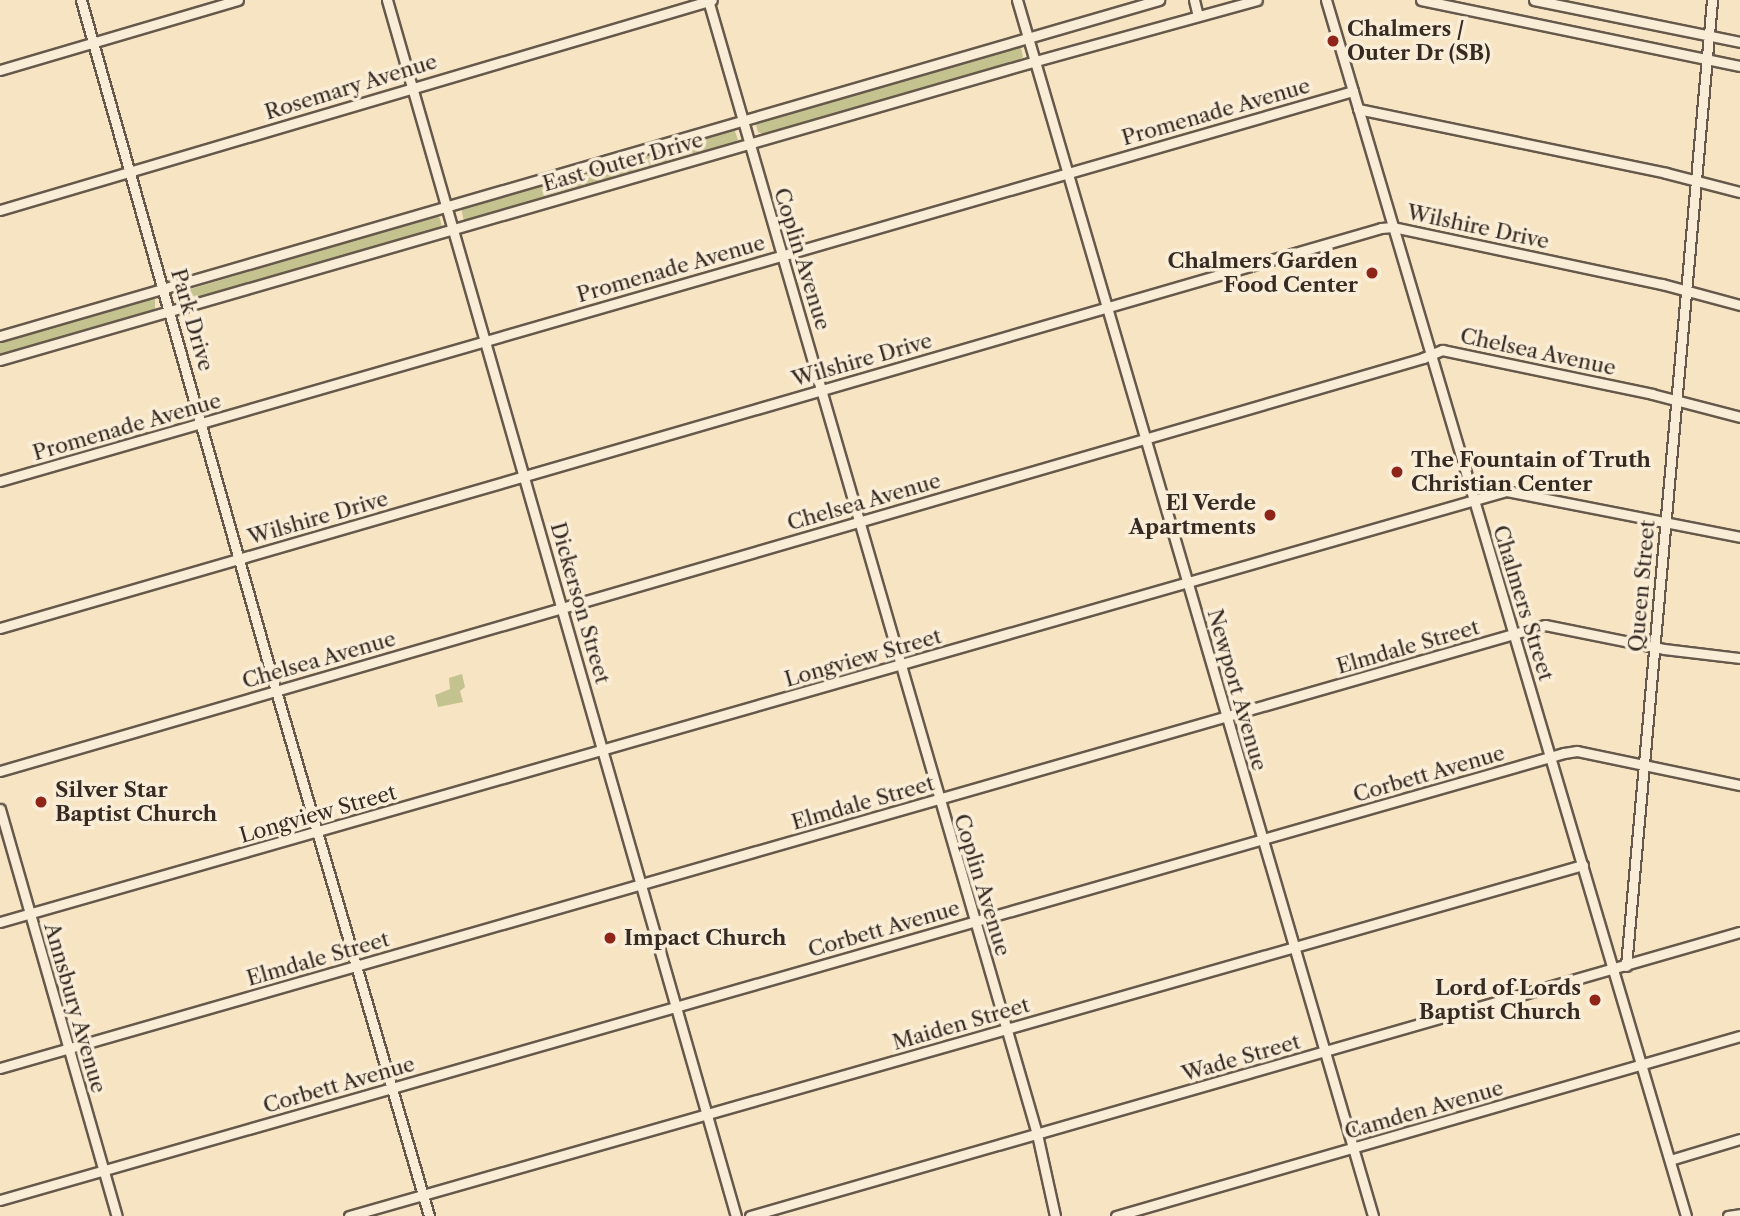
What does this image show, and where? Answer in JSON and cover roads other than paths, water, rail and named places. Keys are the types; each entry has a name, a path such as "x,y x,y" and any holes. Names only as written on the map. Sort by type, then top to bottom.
{"street":[{"name":"Park Drive","path":"81,0 165,288 276,691 429,1216"},
{"path":"0,70 238,0"},
{"name":"Dickerson Street","path":"387,0 643,884 736,1216"},
{"name":"Rosemary Avenue","path":"0,210 709,0"},
{"name":"Coplin Avenue","path":"709,0 1037,1134 1055,1216"},
{"path":"1017,0 1029,38"},
{"name":"East Outer Drive","path":"0,336 1159,0"},
{"path":"1194,0 1198,16"},
{"name":"East Outer Drive","path":"0,360 1036,61 1257,0"},
{"name":"Chalmers Street","path":"1326,0 1516,634 1686,1216"},
{"path":"1421,0 1740,66"},
{"path":"1534,0 1740,42"},
{"name":"Queen Street","path":"1626,965 1712,0"},
{"name":"Newport Avenue","path":"1029,38 1373,1216"},
{"name":"Promenade Avenue","path":"0,481 1353,91"},
{"path":"1358,109 1696,180 1740,192"},
{"name":"Wilshire Drive","path":"0,628 822,389 1393,227 1686,290 1740,305"},
{"name":"Chelsea Avenue","path":"0,771 1423,359 1442,350 1676,400 1740,417"},
{"name":"Longview Street","path":"0,922 1510,491 1740,537"},
{"name":"Elmdale Street","path":"0,1068 1551,625 1654,647 1740,658"},
{"name":"Corbett Avenue","path":"0,1200 1577,751 1740,785"},
{"name":"Annsbury Avenue","path":"0,809 117,1216"},
{"name":"Maiden Street","path":"349,1216 1583,865"},
{"name":"Wade Street","path":"750,1216 1740,932"},
{"name":"Camden Avenue","path":"1116,1216 1740,1036"},
{"path":"1670,1160 1740,1139"},
{"path":"1728,1216 1740,1214"}],"place":[{"name":"Chalmers / Outer Dr (SB)","path":"1333,41"},
{"name":"Chalmers Garden Food Center","path":"1372,273"},
{"name":"The Fountain of Truth Christian Center","path":"1397,472"},
{"name":"El Verde Apartments","path":"1270,515"},
{"name":"Silver Star Baptist Church","path":"41,802"},
{"name":"Impact Church","path":"610,938"},
{"name":"Lord of Lords Baptist Church","path":"1595,1000"}]}
